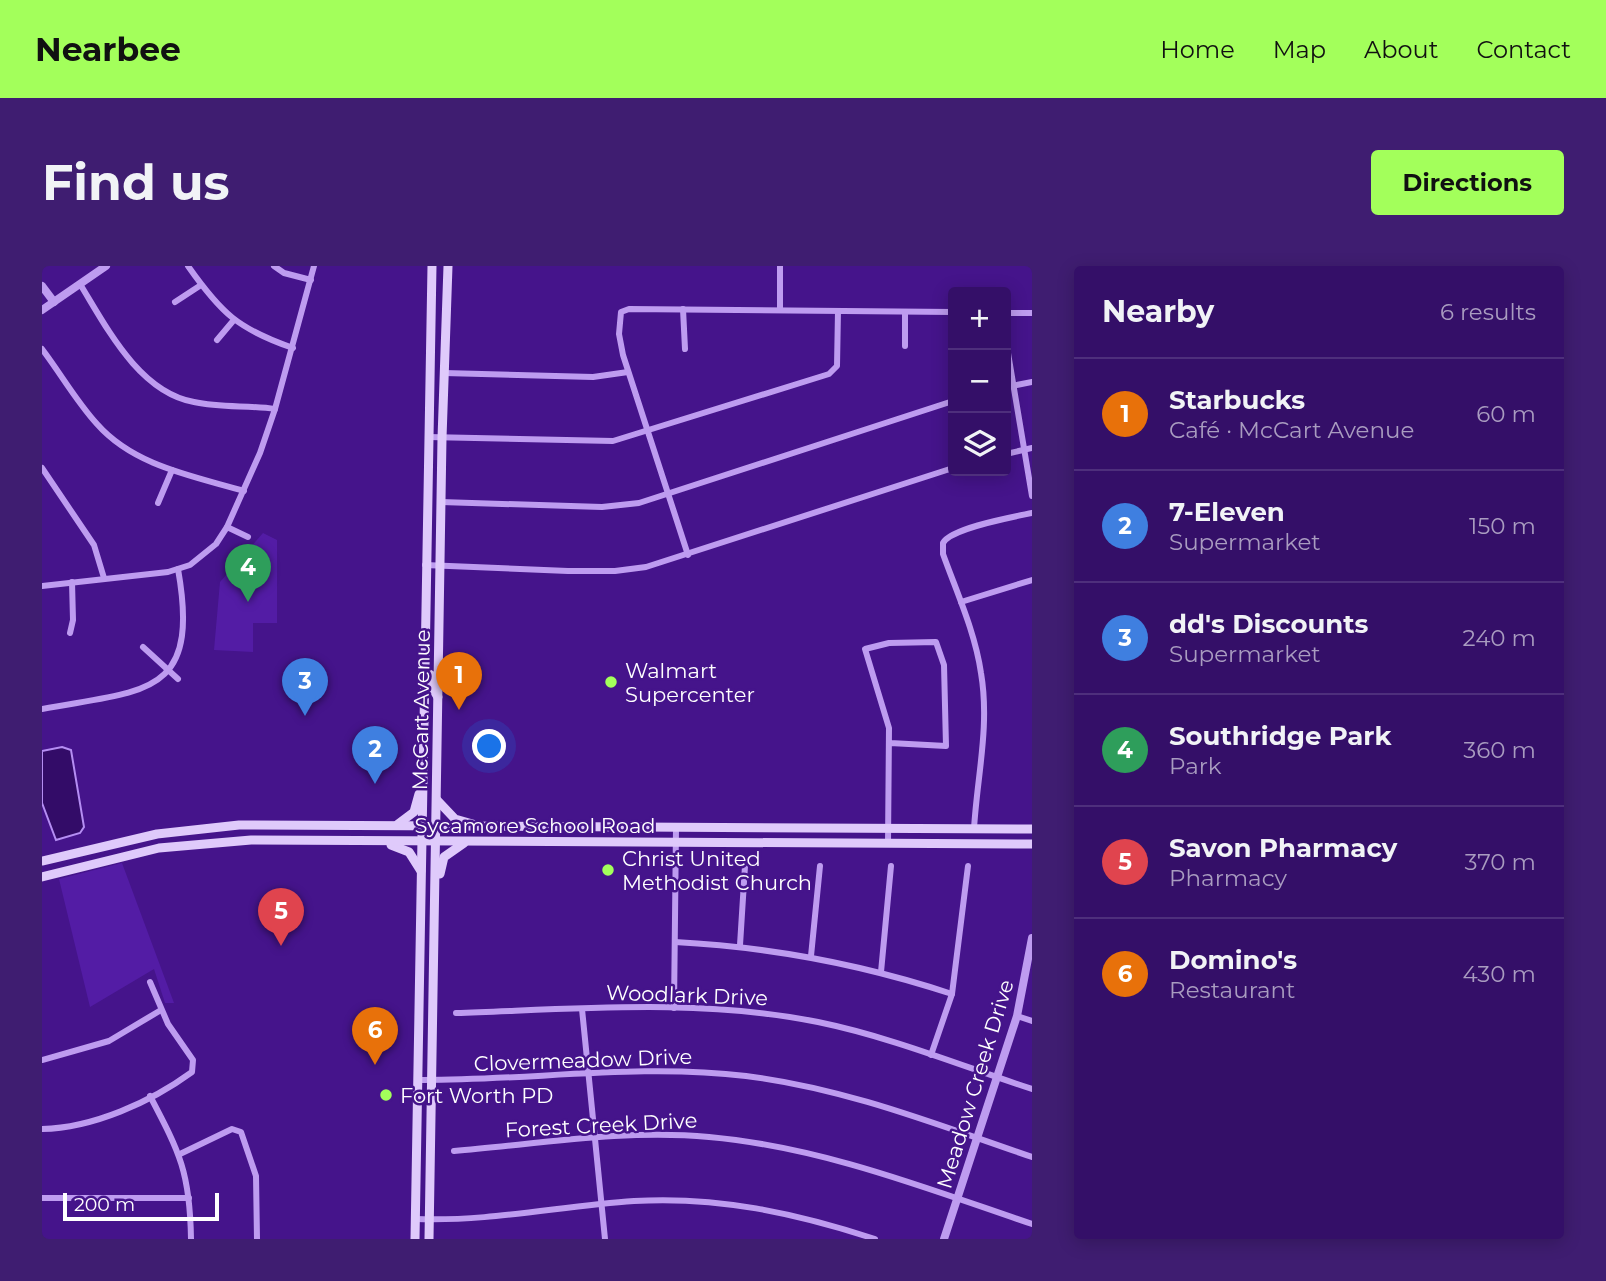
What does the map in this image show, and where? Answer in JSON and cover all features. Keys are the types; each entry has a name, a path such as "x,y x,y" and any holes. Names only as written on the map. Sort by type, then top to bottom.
{"main road":[{"name":"McCart Avenue","path":"415,1239 432,266"},
{"name":"McCart Avenue","path":"429,1239 442,438 448,266"},
{"path":"424,646 429,652 431,668 439,671"},
{"path":"423,670 431,675 432,690 439,698"},
{"path":"396,826 414,812 423,779"},
{"path":"437,800 455,819 484,828"},
{"name":"Sycamore School Road","path":"42,861 156,834 219,826 1032,829"},
{"path":"307,840 308,826"},
{"path":"568,827 569,843"},
{"path":"767,829 767,843"},
{"path":"156,834 159,848"},
{"name":"Sycamore School Road","path":"42,877 159,848 229,840 1032,844"},
{"path":"376,841 402,848 415,858 422,873"},
{"path":"435,896 444,857 467,842"},
{"path":"420,956 434,956"}],"street":[{"path":"42,310 106,266"},
{"path":"188,266 233,321 253,333 293,348"},
{"path":"274,266 284,273 311,280"},
{"path":"42,586 178,569 209,551 227,527 244,491 275,409 314,266"},
{"path":"780,266 780,310"},
{"path":"80,284 121,346 161,390 192,402 275,409"},
{"path":"175,302 201,285"},
{"path":"42,286 54,302"},
{"path":"683,309 685,349"},
{"path":"688,555 628,372 619,334 620,315 623,310 948,312"},
{"path":"428,437 598,443 648,432 829,374 837,366 838,311"},
{"path":"905,312 905,346"},
{"path":"1011,313 1032,313"},
{"path":"217,340 233,321"},
{"path":"42,349 107,435 139,457 172,470 244,491"},
{"path":"444,373 593,377 628,372"},
{"path":"1011,387 1032,382"},
{"path":"1011,394 1028,449 1032,496"},
{"path":"441,502 602,507 639,503 948,403"},
{"path":"42,468 94,545 104,578"},
{"path":"158,503 172,470"},
{"path":"425,565 615,571 653,565 948,470"},
{"path":"974,830 984,753 983,684 977,651 943,543 950,536 970,529 1032,513"},
{"path":"227,527 248,537"},
{"path":"42,709 140,691 154,684 169,671 177,657 183,618 178,569"},
{"path":"961,603 1032,580"},
{"path":"70,633 73,620 72,582"},
{"path":"888,844 890,743 883,705 865,649 889,643 936,642 944,665 946,746 890,743"},
{"path":"143,647 178,679"},
{"path":"674,1008 676,828"},
{"path":"740,945 745,866"},
{"path":"811,956 820,866"},
{"path":"881,972 891,866"},
{"path":"931,1055 952,994 968,866"},
{"name":"Meadow Creek Drive","path":"944,1239 1017,1016 1031,956 1032,938"},
{"path":"676,942 740,945 811,956 881,972 952,994"},
{"path":"42,1129 100,1118 187,1076 194,1066 193,1060 161,1010 150,982"},
{"name":"Woodlark Drive","path":"456,1013 674,1008 767,1014 819,1022 931,1055 1032,1089"},
{"path":"582,1009 605,1239"},
{"path":"42,1060 109,1041 161,1010"},
{"path":"1017,1016 1032,1021"},
{"name":"Clovermeadow Drive","path":"417,1080 479,1081 664,1072 770,1079 859,1099 1032,1157"},
{"path":"150,1096 180,1154 189,1198 191,1239"},
{"path":"180,1154 232,1129 241,1132 256,1176 257,1239"},
{"name":"Forest Creek Drive","path":"454,1152 671,1135 770,1144 845,1162 1032,1224"},
{"path":"42,1198 189,1198"},
{"path":"415,1219 480,1220 601,1203 674,1200 762,1208 875,1239"}],"shaded area":[{"path":"263,533 277,540 277,623 253,623 253,652 214,650 220,582"},
{"path":"62,747 71,750 84,827 80,833 56,840 42,803 42,751"},
{"path":"122,863 174,1003 165,1003 154,969 90,1007 59,879"}],"place":[{"name":"Southridge Park","path":"248,602"},
{"name":"Walmart Supercenter","path":"611,682"},
{"name":"Starbucks","path":"459,710"},
{"name":"dd's Discounts","path":"305,716"},
{"name":"7-Eleven","path":"375,784"},
{"name":"Christ United Methodist Church","path":"608,870"},
{"name":"Savon Pharmacy","path":"281,946"},
{"name":"Domino's","path":"375,1065"},
{"name":"Fort Worth PD","path":"386,1095"}]}
